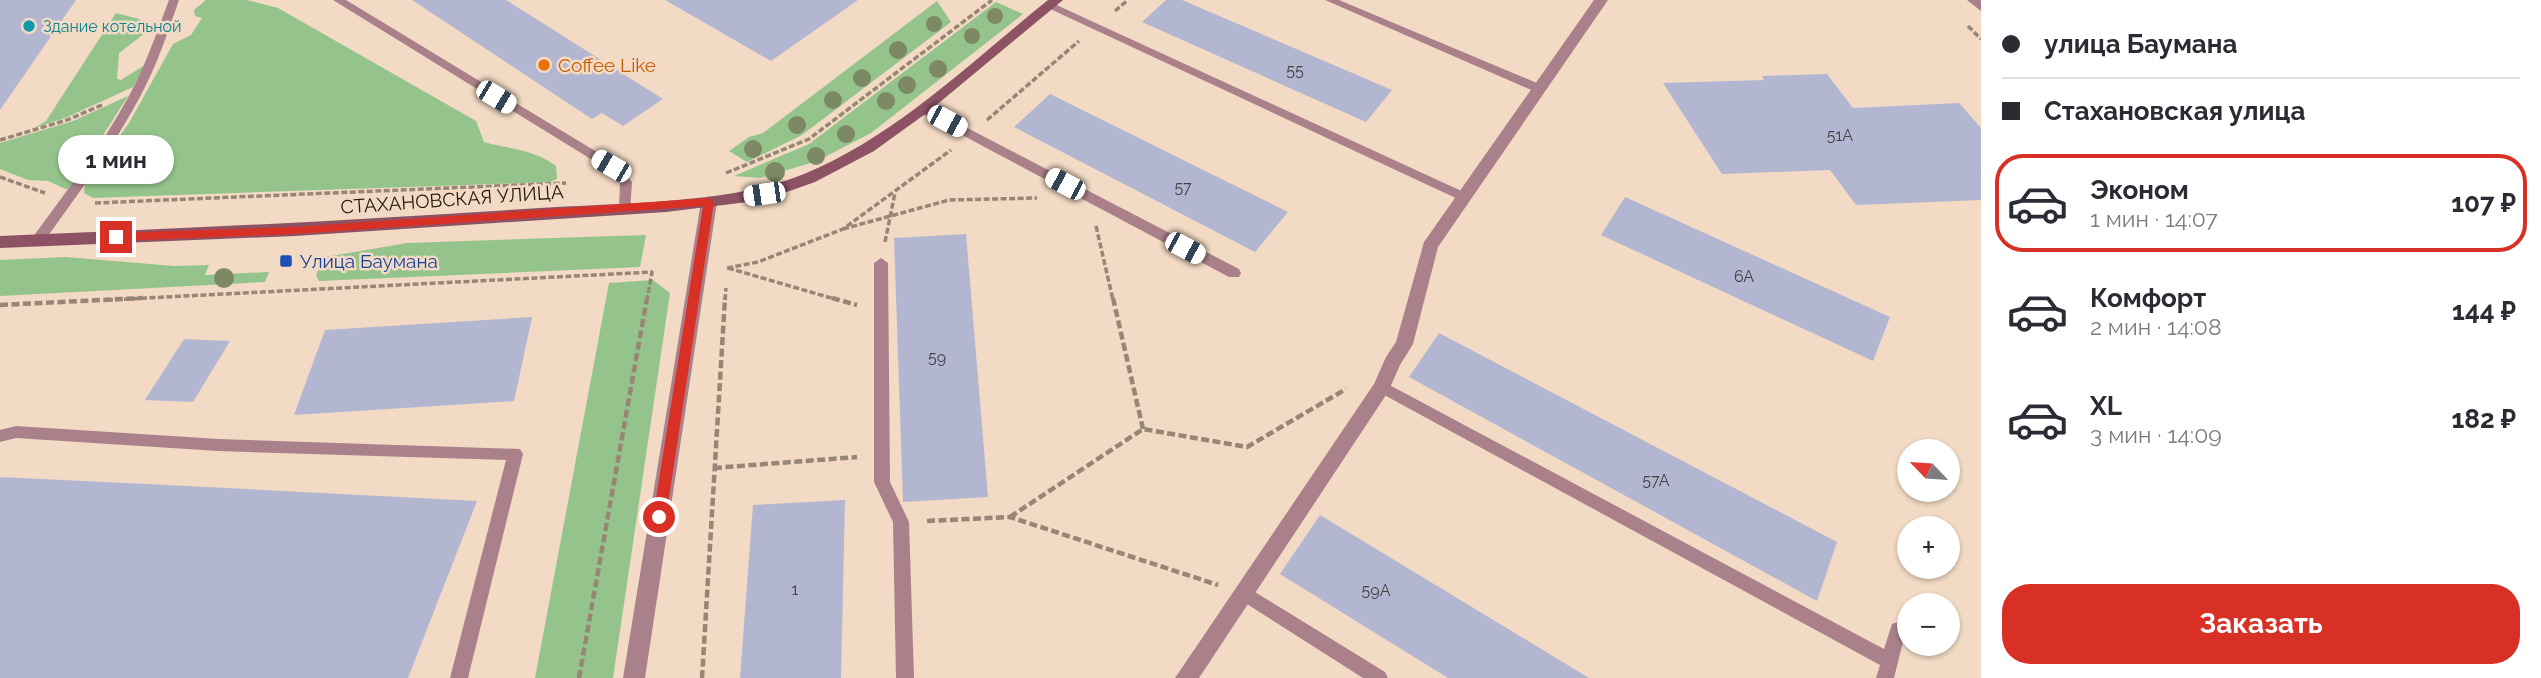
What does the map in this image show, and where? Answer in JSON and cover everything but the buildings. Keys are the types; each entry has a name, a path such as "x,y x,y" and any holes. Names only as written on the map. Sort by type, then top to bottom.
{"main road":[{"name":"СТАХАНОВСКАЯ УЛИЦА","path":"0,242 295,230 709,202 764,194 810,178 869,147 923,109 1053,3"}],"street":[{"path":"1186,678 1382,387 1392,362 1404,344 1430,246 1601,0"},
{"path":"1974,0 1981,7"},
{"path":"634,678 709,202"}],"lane":[{"path":"38,240 93,166 138,89 174,0"},
{"path":"338,0 611,166 626,182 625,208"},
{"path":"1330,0 1540,89"},
{"path":"1053,3 1096,27 1464,197"},
{"path":"923,109 1234,273"},
{"path":"881,263 882,482 901,522 905,678"},
{"path":"1382,387 1887,670 1897,634"},
{"path":"0,436 16,432 218,445 515,454 459,678"},
{"path":"1245,594 1379,678"}],"path":[{"path":"718,177 808,139 992,0"},
{"path":"843,229 971,134 1128,0"},
{"path":"0,140 77,116 138,89"},
{"path":"0,177 84,204 566,183"},
{"path":"881,263 895,193"},
{"path":"727,268 758,262 843,229 949,200 1089,197 1143,429"},
{"path":"727,268 881,312"},
{"path":"702,678 727,268"},
{"path":"0,304 652,272 579,678"},
{"path":"1010,517 1143,429 1247,447 1347,388"},
{"path":"714,468 882,454"},
{"path":"901,522 1010,517 1245,594"}],"green space":[{"path":"206,0 247,0 278,8 476,121 484,142 548,160 556,166 557,179 550,182 93,198 84,193 85,184 129,123 173,44 191,35 202,18 195,16 194,10"},
{"path":"937,1 951,22 802,135 747,162 729,151 749,137 763,133"},
{"path":"996,2 1023,14 871,133 817,161 760,178 734,176 809,144"},
{"path":"116,13 139,19 146,24 144,34 119,53 117,79 121,80 145,65 133,87 65,118 34,128 46,121"},
{"path":"128,96 68,190 48,181 28,180 0,169 0,143 73,121"},
{"path":"646,235 640,267 319,281 316,276 325,257 407,243"},
{"path":"66,257 174,266 209,265 205,275 269,272 265,282 0,296 0,260"},
{"path":"653,280 670,293 613,678 535,678 609,283"}],"place":[{"name":"Здание котельной","path":"29,26"},
{"name":"Coffee Like","path":"544,65"},
{"name":"Улица Баумана","path":"286,261"}],"route":[{"path":"116,237 295,230 709,202 659,517"}]}
